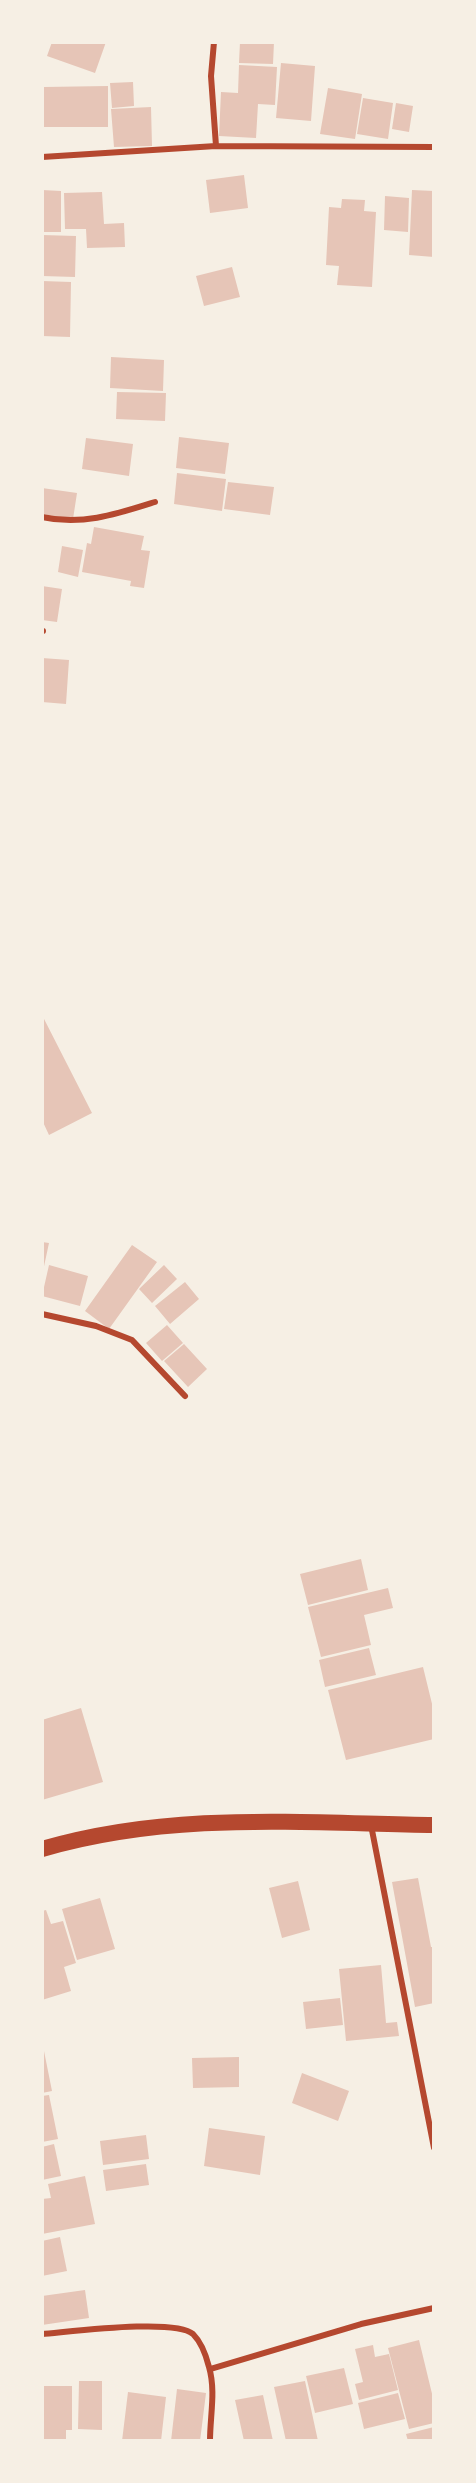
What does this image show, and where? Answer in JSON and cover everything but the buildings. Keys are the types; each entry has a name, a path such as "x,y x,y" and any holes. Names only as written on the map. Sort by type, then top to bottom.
{"highway":[{"path":"42,1849 146,1827 228,1821 434,1825"}],"street":[{"path":"214,42 210,76 216,146"},
{"path":"42,157 216,146 434,147"},
{"path":"42,517 63,522 102,519 155,502"},
{"path":"42,1314 96,1326 132,1340 185,1396"},
{"path":"371,1824 434,2148"},
{"path":"210,2369 361,2324 434,2308"},
{"path":"42,2334 90,2329 168,2326 192,2332 203,2347 210,2369 213,2392 210,2441"}]}
